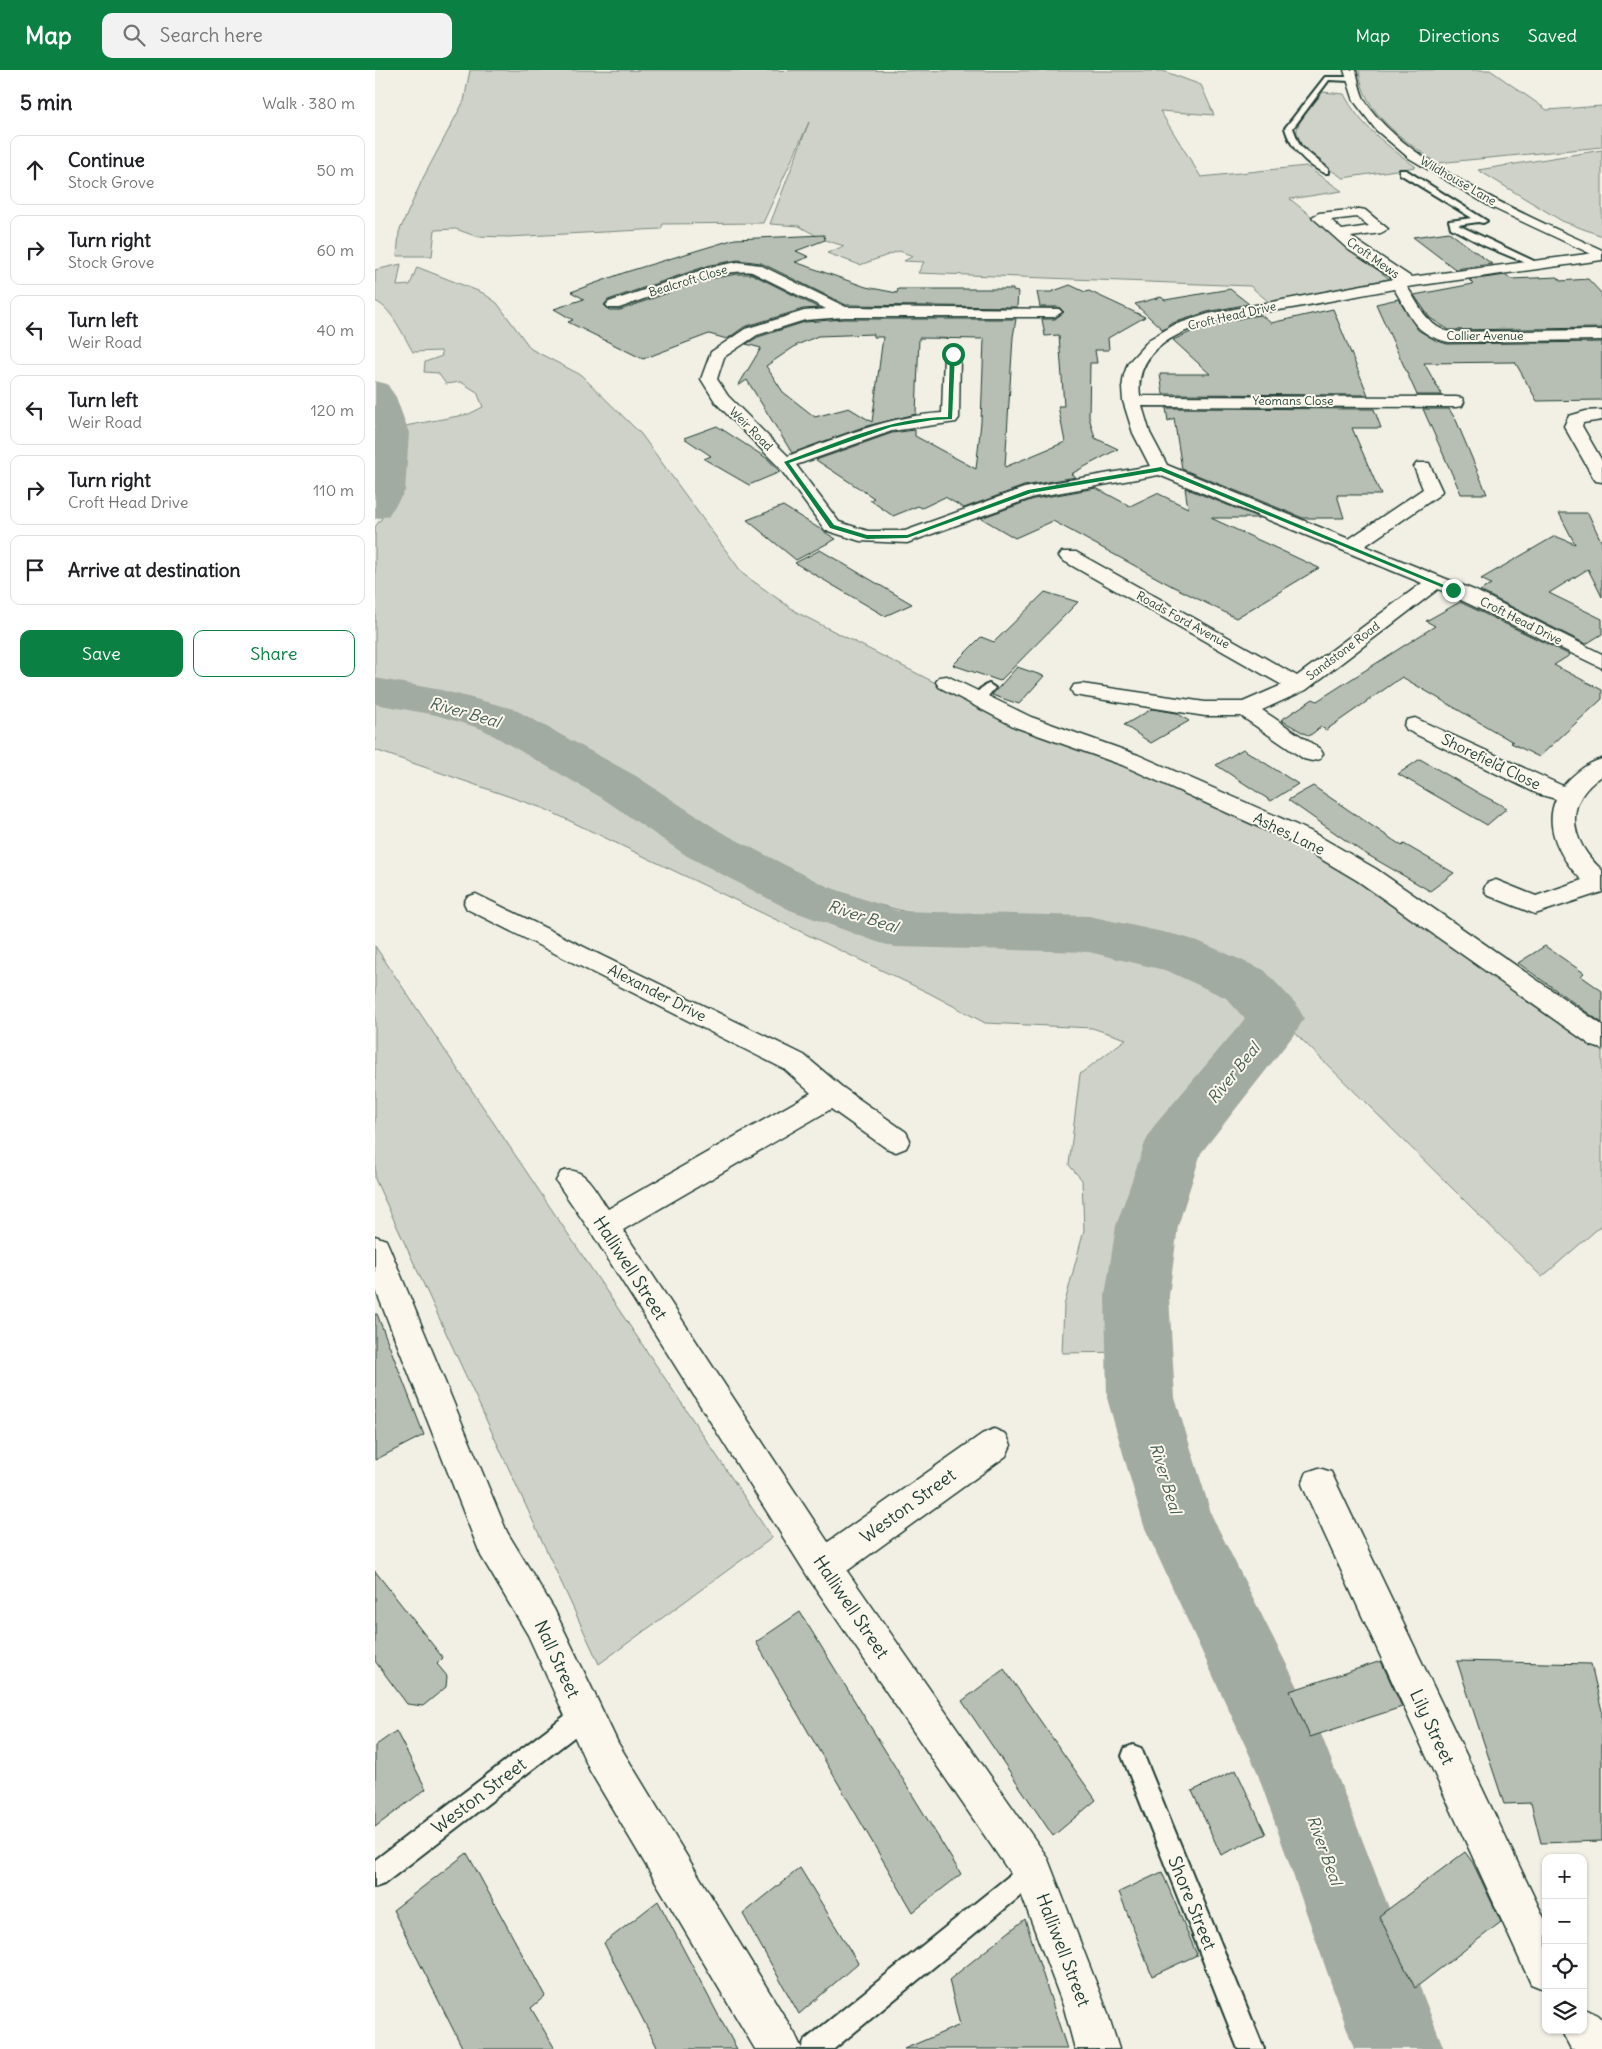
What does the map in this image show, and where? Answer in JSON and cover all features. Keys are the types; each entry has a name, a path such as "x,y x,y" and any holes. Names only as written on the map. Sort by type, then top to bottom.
{"street":[{"name":"Wildhouse Lane","path":"1350,75 1361,106 1386,133 1426,164 1517,215 1602,256"},
{"name":"Croft Mews","path":"1341,234 1354,247 1402,282"},
{"name":"Croft Head Drive","path":"1602,256 1534,263 1402,282 1260,317 1219,317 1180,328 1153,344 1136,363 1130,380 1131,401 1153,459 1161,469 1350,546 1435,583 1469,595 1602,662"},
{"name":"Bealcroft Close","path":"614,305 716,270 738,266 755,268 843,312"},
{"name":"Collier Avenue","path":"1402,282 1422,326 1437,335 1448,337 1602,335"},
{"path":"630,300 647,310"},
{"name":"Weir Road","path":"1054,312 843,312 804,316 777,322 751,332 717,355 709,379 722,399 785,463 832,526 867,537 907,537 1029,492 1161,469"},
{"path":"1180,328 1235,329"},
{"path":"950,436 953,354"},
{"name":"Yeomans Close","path":"1131,401 1456,402"},
{"path":"1602,414 1586,416 1575,420 1573,426 1602,477"},
{"path":"785,463 890,426 933,418 950,418"},
{"path":"1350,546 1433,491 1423,467"},
{"name":"Roads Ford Avenue","path":"1069,556 1298,685"},
{"name":"Sandstone Road","path":"1246,709 1298,685 1435,583"},
{"name":"Ashes Lane","path":"947,682 983,694 1023,722 1130,760 1302,837 1367,875 1602,1039"},
{"path":"1082,690 1205,709 1246,709 1313,754"},
{"name":"Shorefield Close","path":"1415,725 1546,789 1569,795"},
{"path":"1496,889 1535,905 1601,883 1579,863 1565,842 1563,816 1569,795 1579,780 1602,766"},
{"name":"Alexander Drive","path":"476,903 794,1062 832,1095 896,1140"},
{"path":"604,1226 832,1095"},
{"name":"Halliwell Street","path":"571,1181 604,1226 823,1568 1033,1871 1085,2008 1097,2049"},
{"name":"Nall Street","path":"375,1248 494,1544 541,1622 583,1716 604,1757 780,2049"},
{"name":"Weston Street","path":"823,1568 994,1445"},
{"name":"Lily Street","path":"1319,1484 1542,1960"},
{"path":"1587,2034 1600,2049"}],"lane":[{"path":"1325,171 1299,150 1292,140 1289,128 1327,78 1350,75"},
{"path":"1403,172 1484,221 1452,222 1454,226 1488,244 1534,263"},
{"name":"Weston Street","path":"375,1875 583,1716"},
{"name":"Shore Street","path":"1133,1756 1251,2049"},
{"path":"814,2049 1033,1871"}],"shaded area":[{"path":"470,70 1163,71 1201,85 1214,115 1160,111 1201,177 1306,166 1342,191 1290,199 1389,279 1269,302 1250,286 918,273 924,262 904,261 913,256 899,251 860,265 827,253 844,246 822,239 799,226 770,224 809,122 763,223 663,224 661,229 508,237 475,236 456,229 435,230 432,256 397,256 399,232 423,178 464,101"},
{"path":"1359,70 1490,70 1547,110 1602,106 1602,147 1437,163 1399,135 1377,113 1368,100 1362,86"},
{"path":"1323,92 1344,94 1366,126 1416,167 1343,178 1319,162 1304,148 1297,132 1301,120"},
{"path":"1602,150 1602,236 1562,221 1478,170"},
{"path":"401,264 397,286 410,285 417,267 483,293 497,303 531,349 581,375 641,434 743,574 798,613 983,707 1106,755 1315,850 1602,1048 1602,1225 1542,1277 1286,1024 1284,1000 1264,975 1214,952 1148,931 922,916 853,898 741,850 568,741 487,704 375,683 375,527 402,491 400,464 405,426 469,414 483,407 477,392 461,382 446,384 438,373 424,372 425,362 442,356 441,351 413,352 392,316 375,301 375,270"},
{"path":"375,407 384,432 381,491 375,499"},
{"path":"375,698 439,711 486,726 613,795 704,856 802,904 896,937 1092,944 1170,961 1229,986 1251,1003 1251,1021 1239,1051 1173,1129 1152,1172 1127,1294 1128,1352 1062,1353 1064,1306 1084,1230 1082,1180 1069,1165 1080,1074 1126,1039 1092,1028 985,1023 929,993 545,809 375,750"},
{"path":"375,946 772,1538 599,1664 375,1179"}],"building":[{"path":"1449,232 1492,264 1455,269 1413,237"},
{"path":"824,235 825,240 796,251 809,257 795,262 866,287 897,293 898,289 1013,289 1013,291 1018,292 1017,307 846,305 761,263 738,260 710,265 608,300 604,305 609,310 620,310 704,280 737,274 752,274 819,308 803,309 744,327 727,339 709,334 643,359 568,322 573,320 554,309 584,299 571,292 626,272 735,239"},
{"path":"1506,275 1511,279 1558,277 1560,281 1588,279 1602,294 1602,328 1449,330 1430,318 1414,295 1473,284 1469,280"},
{"path":"1070,285 1085,292 1089,291 1145,317 1108,338 1109,350 1095,350 1097,363 1090,363 1089,417 1095,438 1118,449 1071,474 1076,477 1024,486 964,508 945,497 922,508 918,506 893,516 870,500 874,498 816,460 892,433 915,430 915,436 976,469 981,422 984,339 919,338 916,414 863,427 792,453 747,380 738,386 761,348 746,344 758,337 805,322 844,319 1016,319 1013,337 1005,467 1065,442 1058,406 1064,406 1059,335 1045,336 1042,319 1055,319 1064,312 1059,307 1040,307 1037,292 1051,292","holes":["874,334 874,337 883,337 872,422 849,408 815,417 783,392 766,366 797,345 818,336"]},
{"path":"1230,289 1249,304 1207,312 1173,323 1163,330 1135,304 1161,297 1165,300"},
{"path":"1398,299 1418,330 1435,340 1447,344 1602,342 1602,400 1537,401 1515,362 1424,363 1442,395 1417,395 1376,304"},
{"path":"1333,309 1368,395 1163,394 1160,374 1210,374 1173,340 1195,330 1246,317 1261,315 1271,323"},
{"path":"1166,408 1374,409 1381,428 1352,428 1381,495 1337,495 1344,518 1303,518 1182,469 1174,418 1168,421"},
{"path":"1423,409 1449,409 1456,420 1487,494 1461,494"},
{"path":"717,426 768,459 780,472 749,485 704,459 711,456 684,438"},
{"path":"1096,488 1130,506 1157,493 1188,508 1185,488 1260,518 1211,518 1319,568 1236,618 1170,585 1053,521 1015,538 981,518 1034,499"},
{"path":"783,506 836,539 796,560 747,520"},
{"path":"1559,513 1588,513 1602,543 1602,597 1588,569 1549,593 1602,619 1602,634 1586,644 1480,591 1491,584 1481,579 1555,536 1575,544"},
{"path":"820,550 912,604 885,616 795,563"},
{"path":"1045,592 1078,602 1000,681 953,665 981,637 994,642"},
{"path":"1460,602 1570,655 1554,665 1602,690 1602,699 1539,757 1511,743 1513,742 1402,677 1326,730 1321,727 1309,736 1281,720 1313,699 1317,701 1435,626 1426,621"},
{"path":"1017,667 1044,676 1019,704 992,695"},
{"path":"1152,709 1177,713 1189,721 1151,743 1124,725"},
{"path":"1243,749 1298,784 1271,801 1216,765"},
{"path":"1420,759 1507,808 1487,825 1398,774"},
{"path":"1313,786 1402,846 1404,844 1454,873 1430,891 1361,851 1288,800"},
{"path":"1545,946 1584,973 1581,976 1602,991 1602,1023 1518,963"},
{"path":"375,1314 377,1314 424,1435 375,1460"},
{"path":"375,1571 443,1658 437,1664 447,1676 446,1687 423,1706 407,1704 375,1661"},
{"path":"800,1612 961,1874 913,1912 756,1642"},
{"path":"1381,1661 1402,1707 1310,1737 1290,1691"},
{"path":"1457,1661 1591,1664 1602,1711 1602,1841 1541,1843 1531,1803 1504,1804"},
{"path":"1004,1669 1096,1800 1053,1836 962,1701"},
{"path":"396,1731 426,1789 375,1827 375,1746"},
{"path":"1236,1770 1266,1834 1221,1855 1192,1791"},
{"path":"1465,1852 1473,1863 1501,1922 1415,1988 1379,1916"},
{"path":"467,1853 545,1996 531,2008 555,2049 463,2049 393,1910"},
{"path":"800,1868 858,1963 799,2014 743,1914"},
{"path":"1162,1872 1197,1955 1152,1976 1119,1892"},
{"path":"658,1901 737,2049 658,2049 604,1943"},
{"path":"1025,1919 1067,2049 904,2049 960,2025 949,1980"}],"waterway":[{"name":"River Beal","path":"375,391 379,397 391,433 386,491 375,508"},
{"name":"River Beal","path":"375,691 441,703 498,719 619,787 704,844 808,898 895,929 1089,934 1181,955 1245,984 1277,1018 1175,1143 1147,1226 1137,1296 1141,1398 1180,1526 1291,1757 1399,2049"}],"route":[{"path":"953,354 950,418 933,418 890,426 785,463 832,526 867,537 907,537 1029,492 1161,469 1256,510 1350,546 1453,590"}]}
